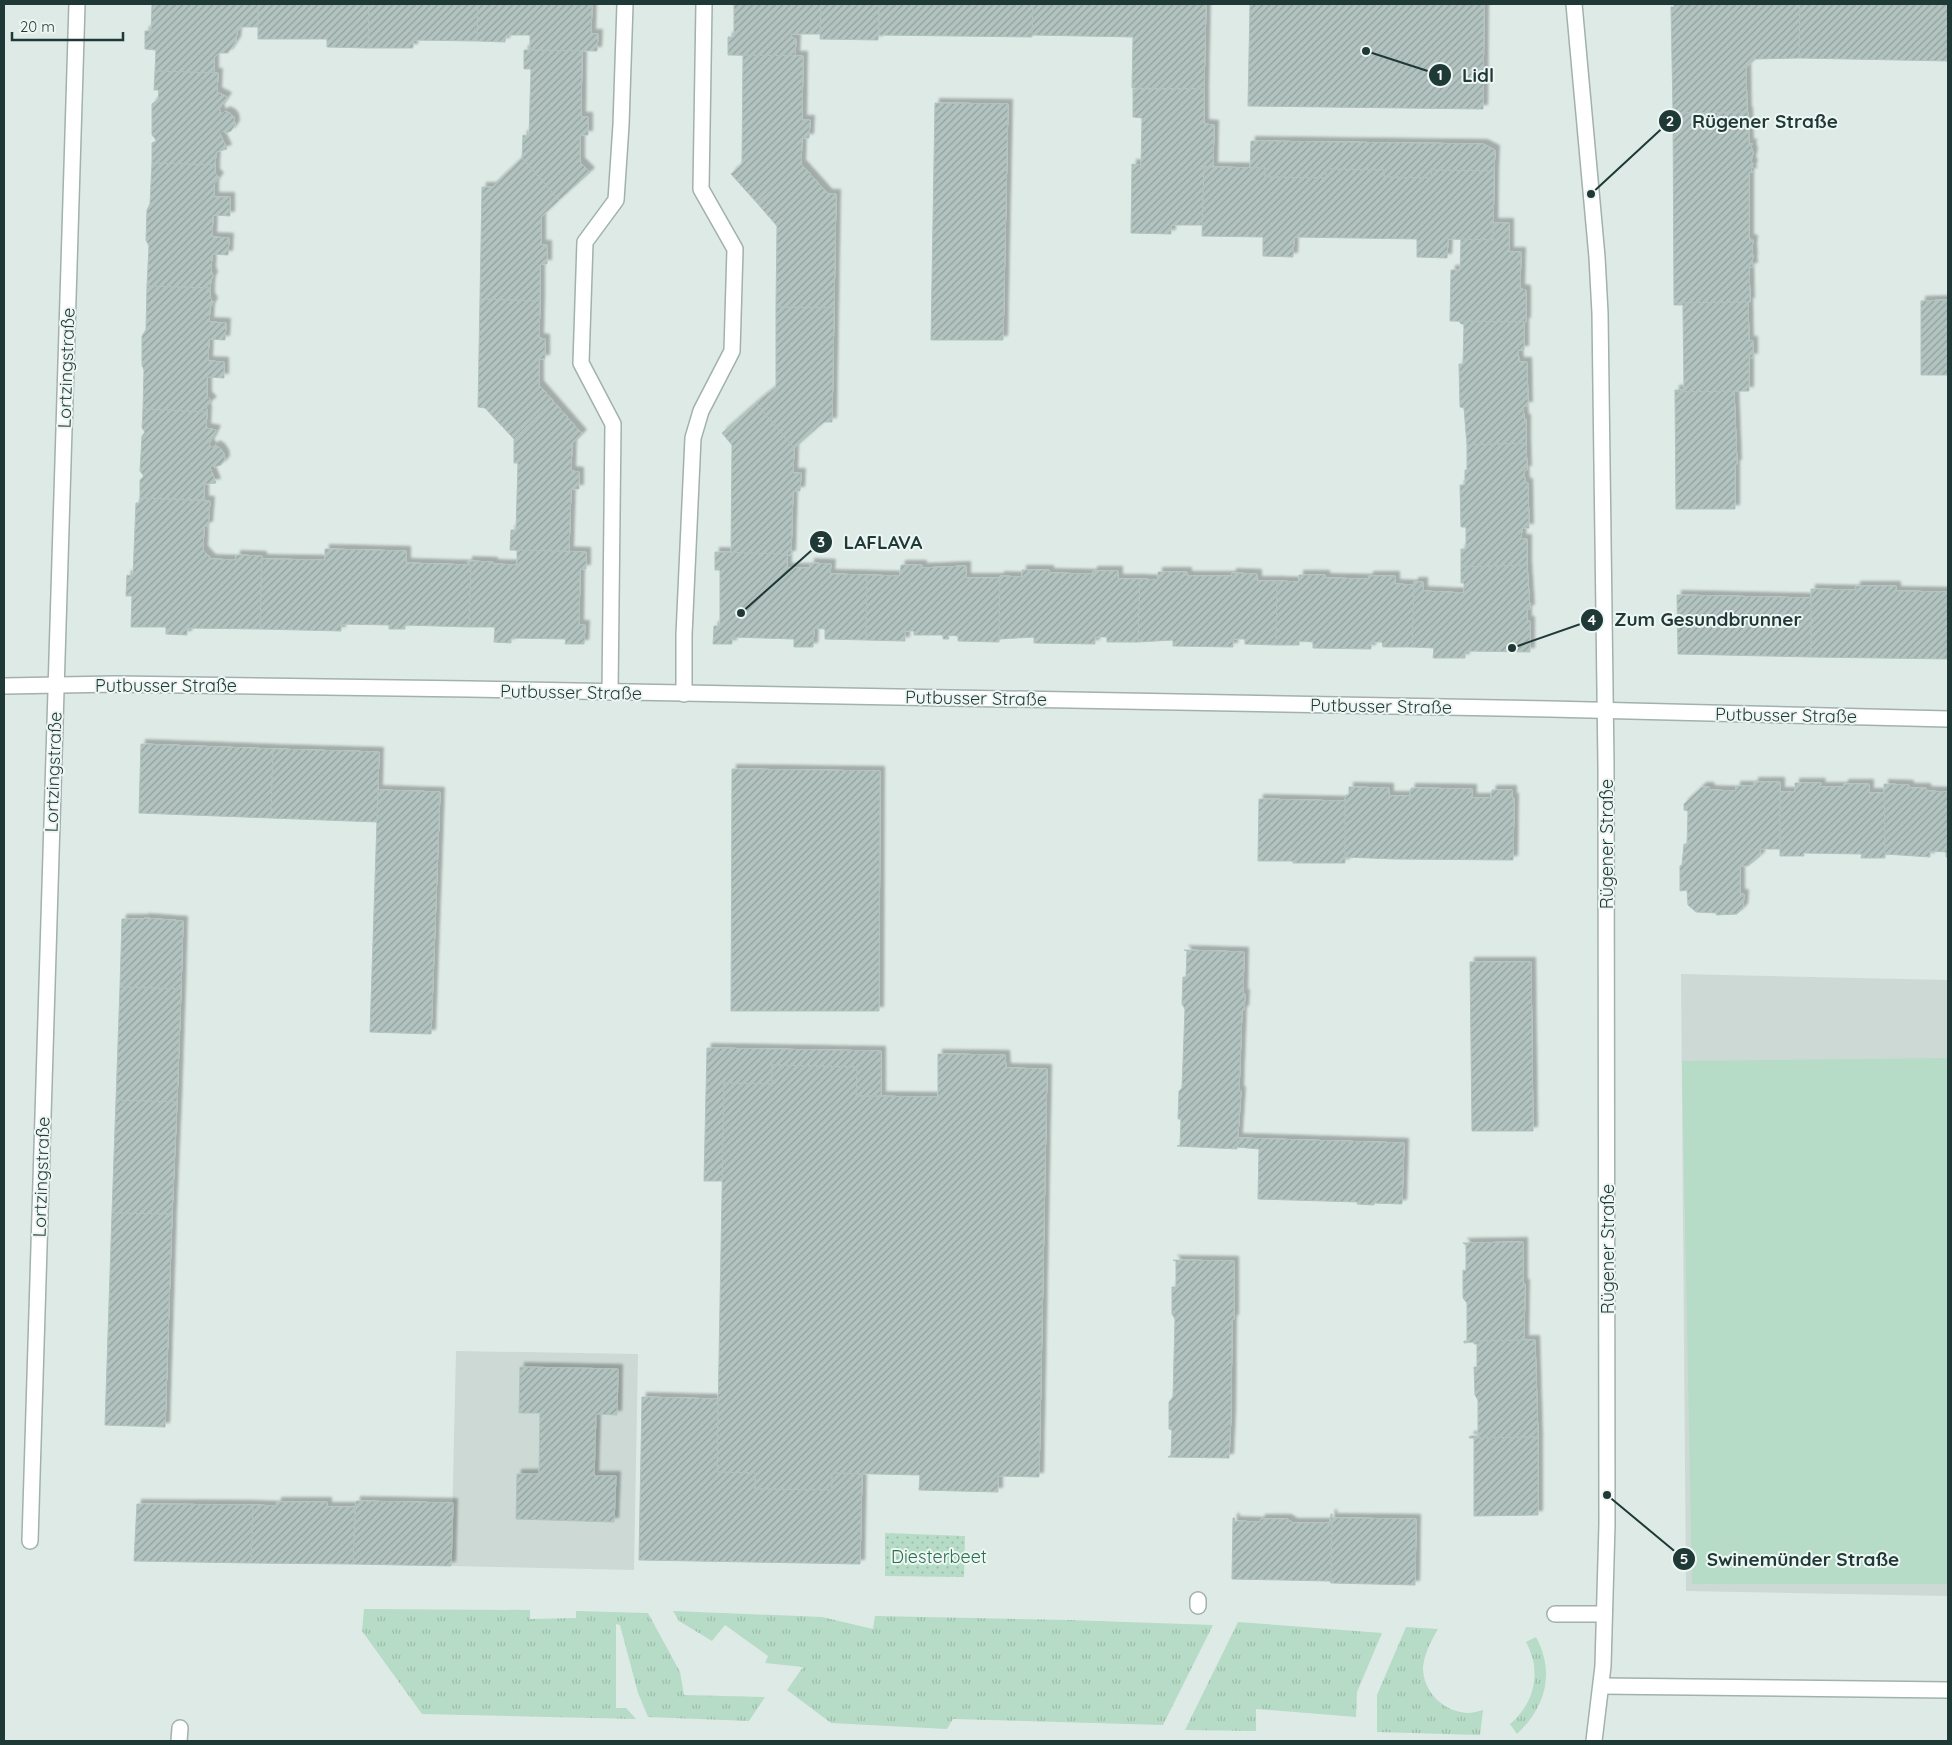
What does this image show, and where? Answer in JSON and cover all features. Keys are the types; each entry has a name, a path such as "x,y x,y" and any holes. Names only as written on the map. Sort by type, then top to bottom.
{"street":[{"name":"Lortzingstraße","path":"30,1541 77,4"},
{"path":"610,692 613,424 581,363 586,242 616,200 621,125 625,4"},
{"path":"684,694 684,635 693,438 701,411 732,352 735,249 702,189 704,4"},
{"name":"Rügener Straße","path":"1574,4 1600,292 1605,710 1607,1495 1601,1686 1594,1741"},
{"name":"Putbusser Straße","path":"4,686 115,684 610,692 1605,710 1948,719"},
{"path":"1555,1614 1604,1614"},
{"path":"1601,1686 1948,1690"}],"shaded area":[{"path":"1681,974 1948,980 1948,1596 1686,1591"},
{"path":"456,1351 638,1354 634,1570 451,1566"}],"green space":[{"path":"1948,1058 1948,1584 1692,1584 1682,1061"},
{"name":"Diesterbeet","path":"885,1533 965,1536 964,1577 885,1576"},
{"path":"364,1609 530,1610 530,1619 576,1618 576,1611 648,1613 680,1672 684,1695 765,1697 749,1721 648,1717 638,1693 620,1625 616,1624 616,1708 626,1708 636,1719 422,1714 362,1631"},
{"path":"673,1611 822,1617 873,1629 875,1616 1213,1625 1163,1725 953,1719 947,1729 831,1723 787,1690 803,1667 765,1663 768,1656 725,1625 712,1641 679,1621"},
{"path":"1238,1622 1382,1633 1357,1692 1356,1717 1256,1709 1256,1731 1185,1730"},
{"path":"1406,1627 1438,1629 1428,1648 1423,1668 1427,1685 1436,1699 1451,1709 1468,1713 1483,1710 1480,1735 1377,1732 1377,1695"},
{"path":"1536,1637 1545,1663 1545,1688 1535,1712 1517,1734 1510,1724 1519,1716 1525,1706 1530,1696 1535,1675 1531,1653 1526,1642"}],"building":[{"path":"152,4 258,4 258,27 241,27 237,32 236,41 228,53 219,53 214,57 214,73 155,71 156,50 145,49 145,31 151,31"},
{"path":"258,4 369,4 368,48 327,47 327,39 258,39"},
{"path":"369,4 478,4 477,41 413,40 413,48 368,48"},
{"path":"478,4 592,4 591,34 598,34 597,51 530,50 530,35 506,35 505,42 477,41"},
{"path":"734,4 821,4 820,34 791,34 792,38 796,39 795,56 728,55 728,37 734,37"},
{"path":"821,4 879,4 878,40 820,39"},
{"path":"879,4 1033,4 1032,37 879,35"},
{"path":"1033,4 1206,4 1204,89 1132,88 1133,37 1032,35"},
{"path":"1250,4 1484,4 1483,109 1248,106"},
{"path":"1674,4 1800,4 1799,58 1755,59 1746,67 1747,112 1673,113 1671,7 1674,7"},
{"path":"1800,4 1948,4 1948,61 1799,58"},
{"path":"524,50 582,51 581,117 588,117 588,135 580,135 580,162 590,172 559,200 522,158 523,135 529,136 531,69 524,69"},
{"path":"743,55 803,56 802,120 810,120 809,138 802,138 801,164 757,203 731,174 742,164"},
{"path":"155,71 218,73 217,92 227,97 219,109 222,114 225,111 231,114 235,125 231,131 226,133 223,131 220,134 227,149 216,152 215,165 152,163 152,143 157,141 152,135 152,104 158,99 159,90 154,90"},
{"path":"1133,89 1204,89 1204,124 1214,125 1213,167 1204,167 1202,225 1171,225 1171,234 1131,233 1132,164 1141,165 1142,118 1133,117"},
{"path":"935,103 1008,104 1003,340 931,340"},
{"path":"1748,112 1749,144 1753,144 1751,146 1753,153 1751,161 1753,164 1751,170 1753,172 1749,172 1749,239 1753,240 1753,267 1749,267 1750,302 1674,303 1673,113"},
{"path":"1251,141 1483,144 1495,150 1494,171 1432,170 1431,178 1384,177 1384,170 1326,169 1326,178 1265,177 1265,168 1250,168"},
{"path":"522,158 559,200 541,217 541,245 547,245 547,264 540,264 540,301 480,299 482,187 492,187"},
{"path":"152,163 215,165 215,173 219,177 214,184 214,197 230,197 230,216 213,215 212,237 229,238 228,255 212,254 211,271 213,276 210,288 147,286 149,246 146,240 147,210 150,204"},
{"path":"801,164 828,194 836,194 834,308 776,307 777,226 757,203"},
{"path":"1204,167 1265,168 1265,177 1326,178 1326,169 1384,170 1384,177 1431,178 1432,170 1494,171 1493,240 1448,239 1447,258 1417,257 1417,239 1294,237 1293,257 1263,256 1263,237 1202,236"},
{"path":"1493,223 1509,223 1509,252 1521,252 1520,289 1526,290 1526,322 1450,321 1451,270 1460,270 1461,239 1493,240"},
{"path":"147,286 210,288 210,297 213,302 210,308 209,322 226,323 225,340 209,339 208,361 224,362 224,378 207,377 207,396 212,401 206,406 207,412 143,409 144,370 142,365 142,336 146,330"},
{"path":"480,299 540,301 539,338 545,339 545,359 539,359 539,385 553,401 514,439 485,408 478,407"},
{"path":"1948,300 1948,375 1921,375 1921,301"},
{"path":"1748,302 1749,341 1753,341 1753,358 1749,357 1749,391 1675,392 1675,390 1684,390 1683,305 1674,305 1674,303"},
{"path":"776,307 834,308 832,422 824,422 794,448 756,403 776,387"},
{"path":"1459,321 1524,322 1524,350 1518,350 1519,362 1527,362 1528,406 1523,406 1524,419 1526,419 1526,443 1467,445 1464,408 1460,407 1459,364 1463,364 1464,324 1461,324"},
{"path":"1734,391 1737,464 1735,464 1735,509 1676,509 1675,392"},
{"path":"553,401 582,434 572,444 571,471 579,472 579,489 571,489 569,551 510,550 511,530 516,530 518,463 514,463 514,439"},
{"path":"756,403 794,448 793,473 801,473 800,491 793,491 791,555 731,553 732,445 722,433"},
{"path":"143,409 207,412 206,428 216,430 209,444 213,448 215,445 220,448 225,460 221,465 214,467 212,464 210,468 216,483 204,484 204,500 140,498 140,480 144,476 140,471 142,436 145,432 142,428"},
{"path":"1526,443 1527,470 1524,470 1525,483 1528,483 1529,528 1522,528 1521,539 1527,539 1527,565 1461,567 1461,549 1466,549 1466,527 1461,527 1460,485 1465,485 1467,445"},
{"path":"140,498 210,501 208,526 204,526 203,550 211,559 236,560 236,555 262,556 260,629 187,628 187,635 166,634 166,627 131,627 132,596 126,596 127,575 133,576 136,503 139,503"},
{"path":"325,549 406,551 406,563 471,565 469,627 405,625 405,629 389,629 389,625 341,624 341,631 260,629 262,559 325,560"},
{"path":"517,550 586,552 586,569 580,569 579,625 585,625 584,644 565,644 566,639 511,638 511,643 494,642 495,627 469,627 471,565 468,564 468,561 517,565"},
{"path":"715,552 787,554 787,568 810,568 810,563 831,564 830,574 867,575 866,640 825,639 825,629 814,628 813,647 794,647 794,639 732,637 732,644 713,644 714,626 720,626 720,570 715,570"},
{"path":"901,565 922,565 922,568 966,566 966,578 1000,578 999,642 958,641 958,636 948,635 949,639 943,639 943,635 914,635 914,631 905,631 905,641 866,640 867,575 900,576"},
{"path":"1527,565 1530,609 1527,609 1527,621 1530,621 1530,652 1465,651 1465,658 1433,658 1434,648 1412,647 1414,582 1423,582 1423,591 1464,593 1464,583 1461,583 1461,567"},
{"path":"1022,570 1049,570 1049,573 1093,574 1093,571 1118,571 1118,579 1140,579 1138,642 1107,642 1107,637 1095,637 1095,644 1034,643 1034,637 999,639 1000,576 1022,577"},
{"path":"1158,572 1187,572 1187,576 1232,576 1232,573 1257,574 1257,581 1277,581 1276,645 1245,644 1245,639 1233,639 1233,647 1173,646 1173,640 1138,642 1140,579 1158,580"},
{"path":"1299,575 1325,575 1325,578 1369,579 1369,576 1395,576 1395,584 1414,585 1412,647 1383,647 1382,642 1371,642 1371,649 1313,648 1313,642 1299,641 1299,645 1276,645 1277,581 1299,582"},
{"path":"1856,586 1896,586 1896,591 1948,592 1948,659 1811,657 1811,589 1856,590"},
{"path":"1677,595 1811,598 1811,657 1678,654"},
{"path":"141,744 273,749 271,818 139,813"},
{"path":"273,749 379,752 377,822 271,818"},
{"path":"732,769 880,771 879,1011 731,1011"},
{"path":"1754,782 1780,782 1780,849 1760,849 1760,856 1748,866 1740,866 1740,894 1744,894 1743,908 1737,914 1716,915 1717,913 1696,912 1688,905 1687,890 1680,891 1680,866 1682,865 1684,844 1687,844 1688,811 1684,810 1684,804 1702,787 1709,787 1710,790 1736,791 1736,786 1754,786"},
{"path":"1795,783 1821,783 1820,787 1844,787 1844,784 1869,784 1869,793 1886,793 1885,858 1861,858 1862,854 1803,853 1804,856 1780,856 1780,792 1795,792"},
{"path":"1884,784 1909,785 1909,788 1926,788 1926,791 1948,792 1948,857 1946,857 1946,852 1930,851 1930,857 1885,854"},
{"path":"1349,787 1389,788 1389,796 1410,796 1411,788 1472,789 1472,798 1491,798 1492,790 1512,790 1512,798 1514,798 1513,860 1344,857 1345,801 1346,795 1349,795"},
{"path":"378,790 440,792 431,1034 370,1032"},
{"path":"1259,799 1345,801 1345,863 1258,861"},
{"path":"144,918 183,921 181,989 120,987 122,919"},
{"path":"1184,950 1244,952 1243,994 1245,994 1244,1010 1242,1010 1239,1091 1241,1091 1237,1149 1177,1146 1180,1145 1181,1119 1178,1119 1179,1091 1182,1088 1185,1009 1182,1004 1183,977 1186,977 1187,951"},
{"path":"1470,962 1531,962 1533,1131 1472,1131"},
{"path":"120,987 181,989 177,1102 116,1100"},
{"path":"707,1048 881,1051 881,1096 856,1096 857,1067 772,1065 772,1084 724,1083 723,1181 704,1181"},
{"path":"938,1054 1005,1055 1006,1068 1047,1069 1039,1477 998,1476 998,1492 919,1490 920,1475 832,1473 832,1490 755,1489 755,1473 717,1472 724,1083 772,1084 772,1065 857,1067 856,1096 938,1097"},
{"path":"116,1100 177,1102 172,1214 112,1213"},
{"path":"1237,1138 1404,1143 1402,1204 1374,1203 1374,1205 1357,1204 1358,1202 1258,1199 1259,1149 1237,1147"},
{"path":"112,1213 172,1214 165,1427 105,1425"},
{"path":"1523,1242 1523,1284 1525,1284 1524,1340 1464,1343 1464,1341 1467,1341 1467,1303 1463,1298 1463,1270 1466,1271 1466,1245 1463,1243"},
{"path":"1173,1260 1234,1261 1229,1458 1168,1457 1171,1455 1172,1430 1169,1429 1169,1402 1173,1397 1175,1319 1172,1314 1172,1287 1176,1287 1176,1261"},
{"path":"1535,1340 1538,1437 1469,1438 1470,1436 1478,1436 1478,1400 1475,1395 1474,1367 1477,1367 1477,1344 1474,1344 1474,1341"},
{"path":"520,1367 618,1369 617,1415 596,1414 594,1476 616,1476 614,1522 516,1519 517,1474 539,1474 540,1413 519,1413"},
{"path":"642,1397 718,1399 717,1472 755,1473 755,1489 832,1490 832,1473 862,1474 860,1564 639,1560"},
{"path":"1538,1437 1538,1515 1474,1516 1474,1438"},
{"path":"356,1501 453,1503 451,1566 353,1564"},
{"path":"277,1502 327,1502 327,1507 355,1507 353,1564 251,1563 253,1505 277,1506"},
{"path":"137,1504 253,1505 251,1563 134,1561"},
{"path":"1331,1514 1331,1583 1330,1581 1232,1579 1233,1518 1235,1518 1234,1521 1260,1522 1261,1519 1287,1519 1293,1523 1330,1523"},
{"path":"1332,1518 1416,1519 1415,1585 1331,1583"}],"place":[{"name":"Lidl","path":"1366,51"},
{"name":"Rügener Straße","path":"1591,194"},
{"name":"LAFLAVA","path":"741,613"},
{"name":"Zum Gesundbrunner","path":"1512,648"},
{"name":"Swinemünder Straße","path":"1607,1495"}]}
